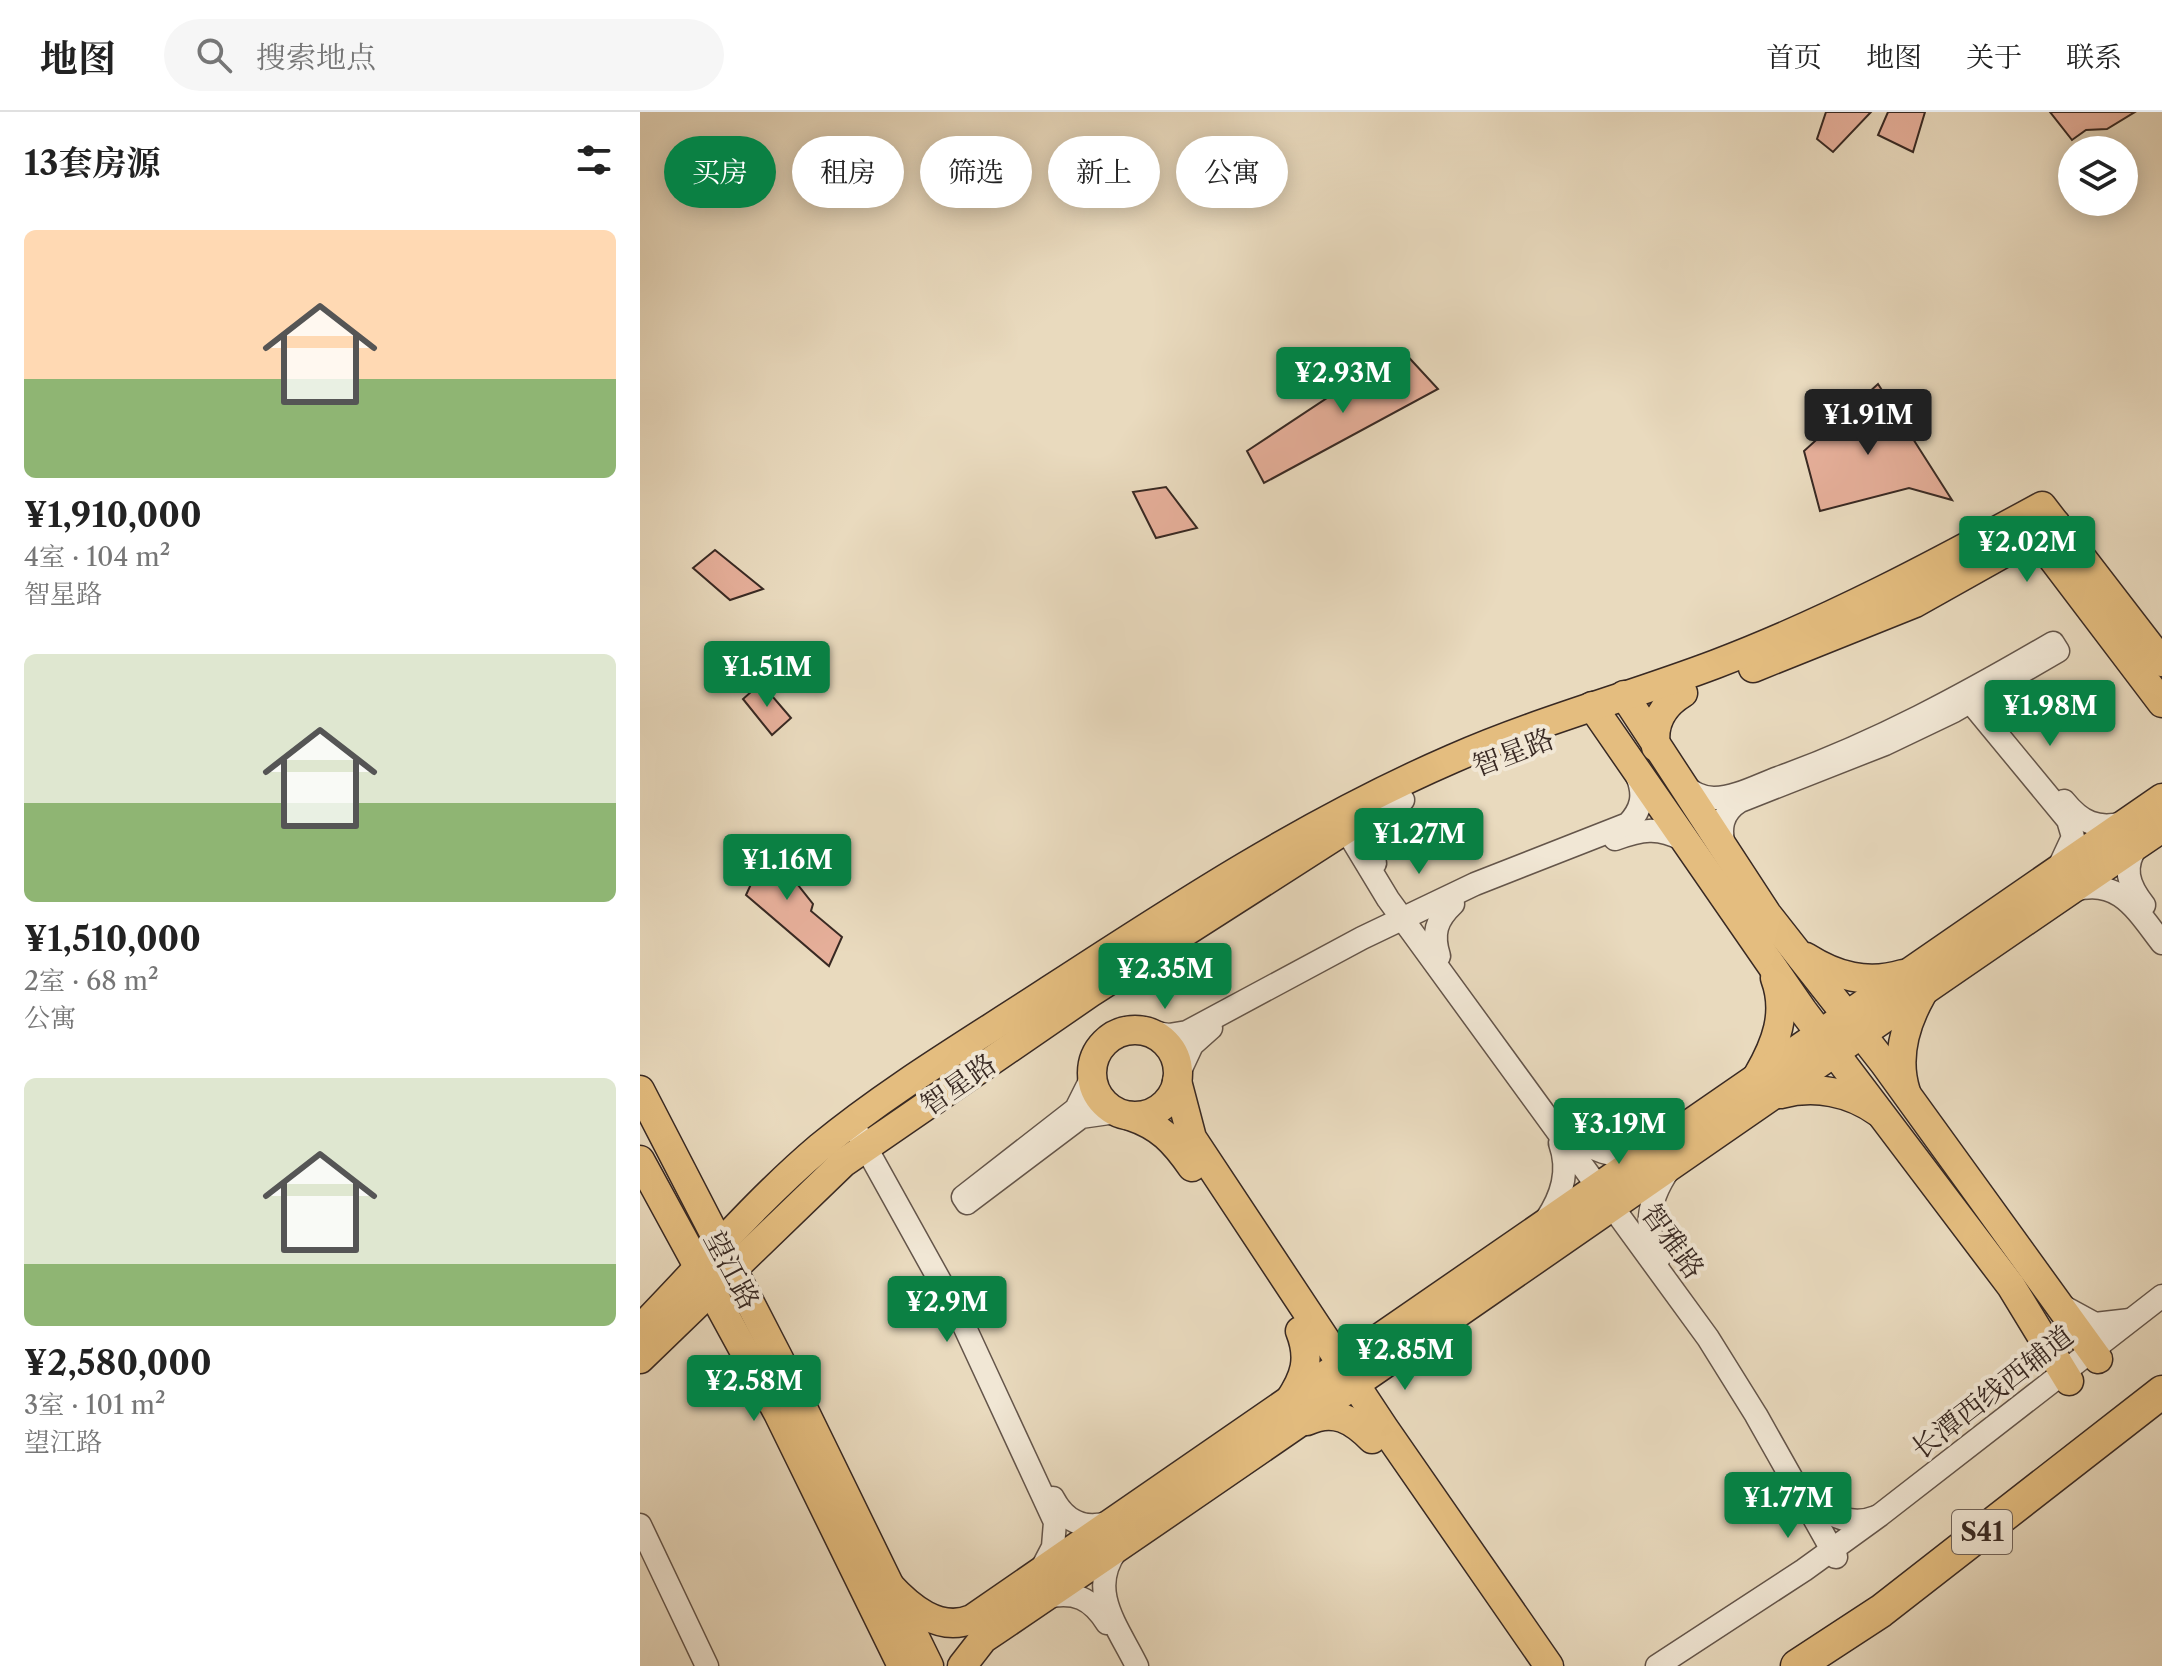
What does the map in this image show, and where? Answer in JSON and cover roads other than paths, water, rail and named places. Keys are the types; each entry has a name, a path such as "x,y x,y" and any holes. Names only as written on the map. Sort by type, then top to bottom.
{"highway":[{"name":"S41","path":"1797,1666 1881,1611 2162,1392"},
{"name":"S41","path":"1837,1666 1894,1628 2162,1420"}],"main road":[{"name":"智星路","path":"1628,702 1683,693 1874,622 1989,562 2039,521"},
{"name":"智星路","path":"1344,819 1403,800 1453,775 1821,620 2039,521"},
{"path":"2039,521 2068,581 2162,703"},
{"path":"2039,521 2162,662"},
{"path":"1989,562 2006,556 2021,556 2048,566 2068,581"},
{"path":"1656,747 1659,717 1672,700 1683,693"},
{"path":"1628,702 1725,851 1828,1043 2011,1286 2067,1377"},
{"name":"智星路","path":"640,1359 726,1256 822,1180 863,1133 1206,888 1344,819 1451,759 1589,718"},
{"path":"1589,718 1627,760 1683,840 1778,951 1854,1025 2095,1355"},
{"path":"962,1666 983,1639 1042,1585 1296,1413 1552,1231 2132,834 2162,798"},
{"path":"2132,834 2162,828"},
{"path":"1778,951 1850,978 1915,982"},
{"path":"1765,1087 1781,1018 1778,951"},
{"path":"1910,1100 1902,1073 1901,1053 1915,982"},
{"path":"1394,1343 1345,1341 1307,1327 1171,1137 1152,1123 1123,1114 1096,1091 1092,1077 1093,1063 1108,1039 1121,1032 1149,1032 1170,1049 1192,1138 1307,1327 1529,1666"},
{"path":"1123,1114 1158,1109 1168,1100 1178,1078"},
{"path":"1765,1087 1830,1092 1864,1103 1886,1118"},
{"name":"望江路","path":"640,1090 779,1359 929,1666"},
{"name":"望江路","path":"640,1160 778,1413 902,1666"},
{"name":"智星路","path":"640,1329 705,1278"},
{"path":"1296,1413 1305,1375 1307,1327"},
{"path":"1378,1434 1378,1390 1394,1343"},
{"path":"1296,1413 1337,1415 1378,1434 1549,1666"},
{"path":"888,1584 925,1615 953,1624 972,1619 1042,1585"}],"street":[{"path":"1678,780 1699,796 1722,798 1974,704 2053,643 2058,651 1974,704 1858,756 1740,801 1723,820 1725,851"},
{"path":"1974,704 2075,815 2101,827 2132,834 2129,882 2162,928"},
{"path":"1974,704 2068,820 2073,837 2062,882 2118,891 2162,943"},
{"path":"1149,1032 1169,1035 1187,1032 1363,942 1549,853 1628,824 1637,815 1643,800 1627,760"},
{"path":"1363,942 1380,915 1380,876 1372,854 1378,829 1403,800"},
{"name":"智雅路","path":"1344,819 1409,921 1654,1258 1732,1375 1838,1551"},
{"path":"1380,876 1420,901 1450,901 1564,856 1639,831 1661,830 1683,840"},
{"path":"1436,958 1436,925 1450,901"},
{"path":"1178,1078 1192,1045 1218,1023 1363,942 1403,942 1436,958"},
{"path":"1092,1077 1076,1109 963,1197 967,1203 1081,1117 1123,1114"},
{"path":"1560,1130 1588,1149 1664,1156 1649,1216 1654,1258"},
{"path":"1560,1130 1564,1181 1552,1231 1607,1231 1635,1244 1654,1258"},
{"path":"863,1133 960,1301 1058,1507 1065,1516 1082,1525 1117,1534 1104,1570 1102,1588 1137,1666"},
{"path":"863,1133 960,1317 1055,1522 1053,1547 1042,1585 1086,1599 1107,1622 1128,1666"},
{"name":"长潭西线西辅道","path":"2095,1355 2162,1296"},
{"path":"2056,1301 2095,1324 2123,1323 2135,1318"},
{"name":"长潭西线西辅道","path":"1677,1666 1838,1551 2095,1355 2162,1308"},
{"path":"2029,1402 2041,1384 2044,1364 2041,1340 2034,1323"},
{"name":"长潭西线西辅道","path":"1657,1666 1838,1551 1880,1515 2029,1402 2067,1377"},
{"path":"1795,1576 1810,1548 1812,1505 1852,1521 1865,1521 1880,1515"},
{"path":"640,1525 707,1666"},
{"path":"640,1546 696,1666"}]}
